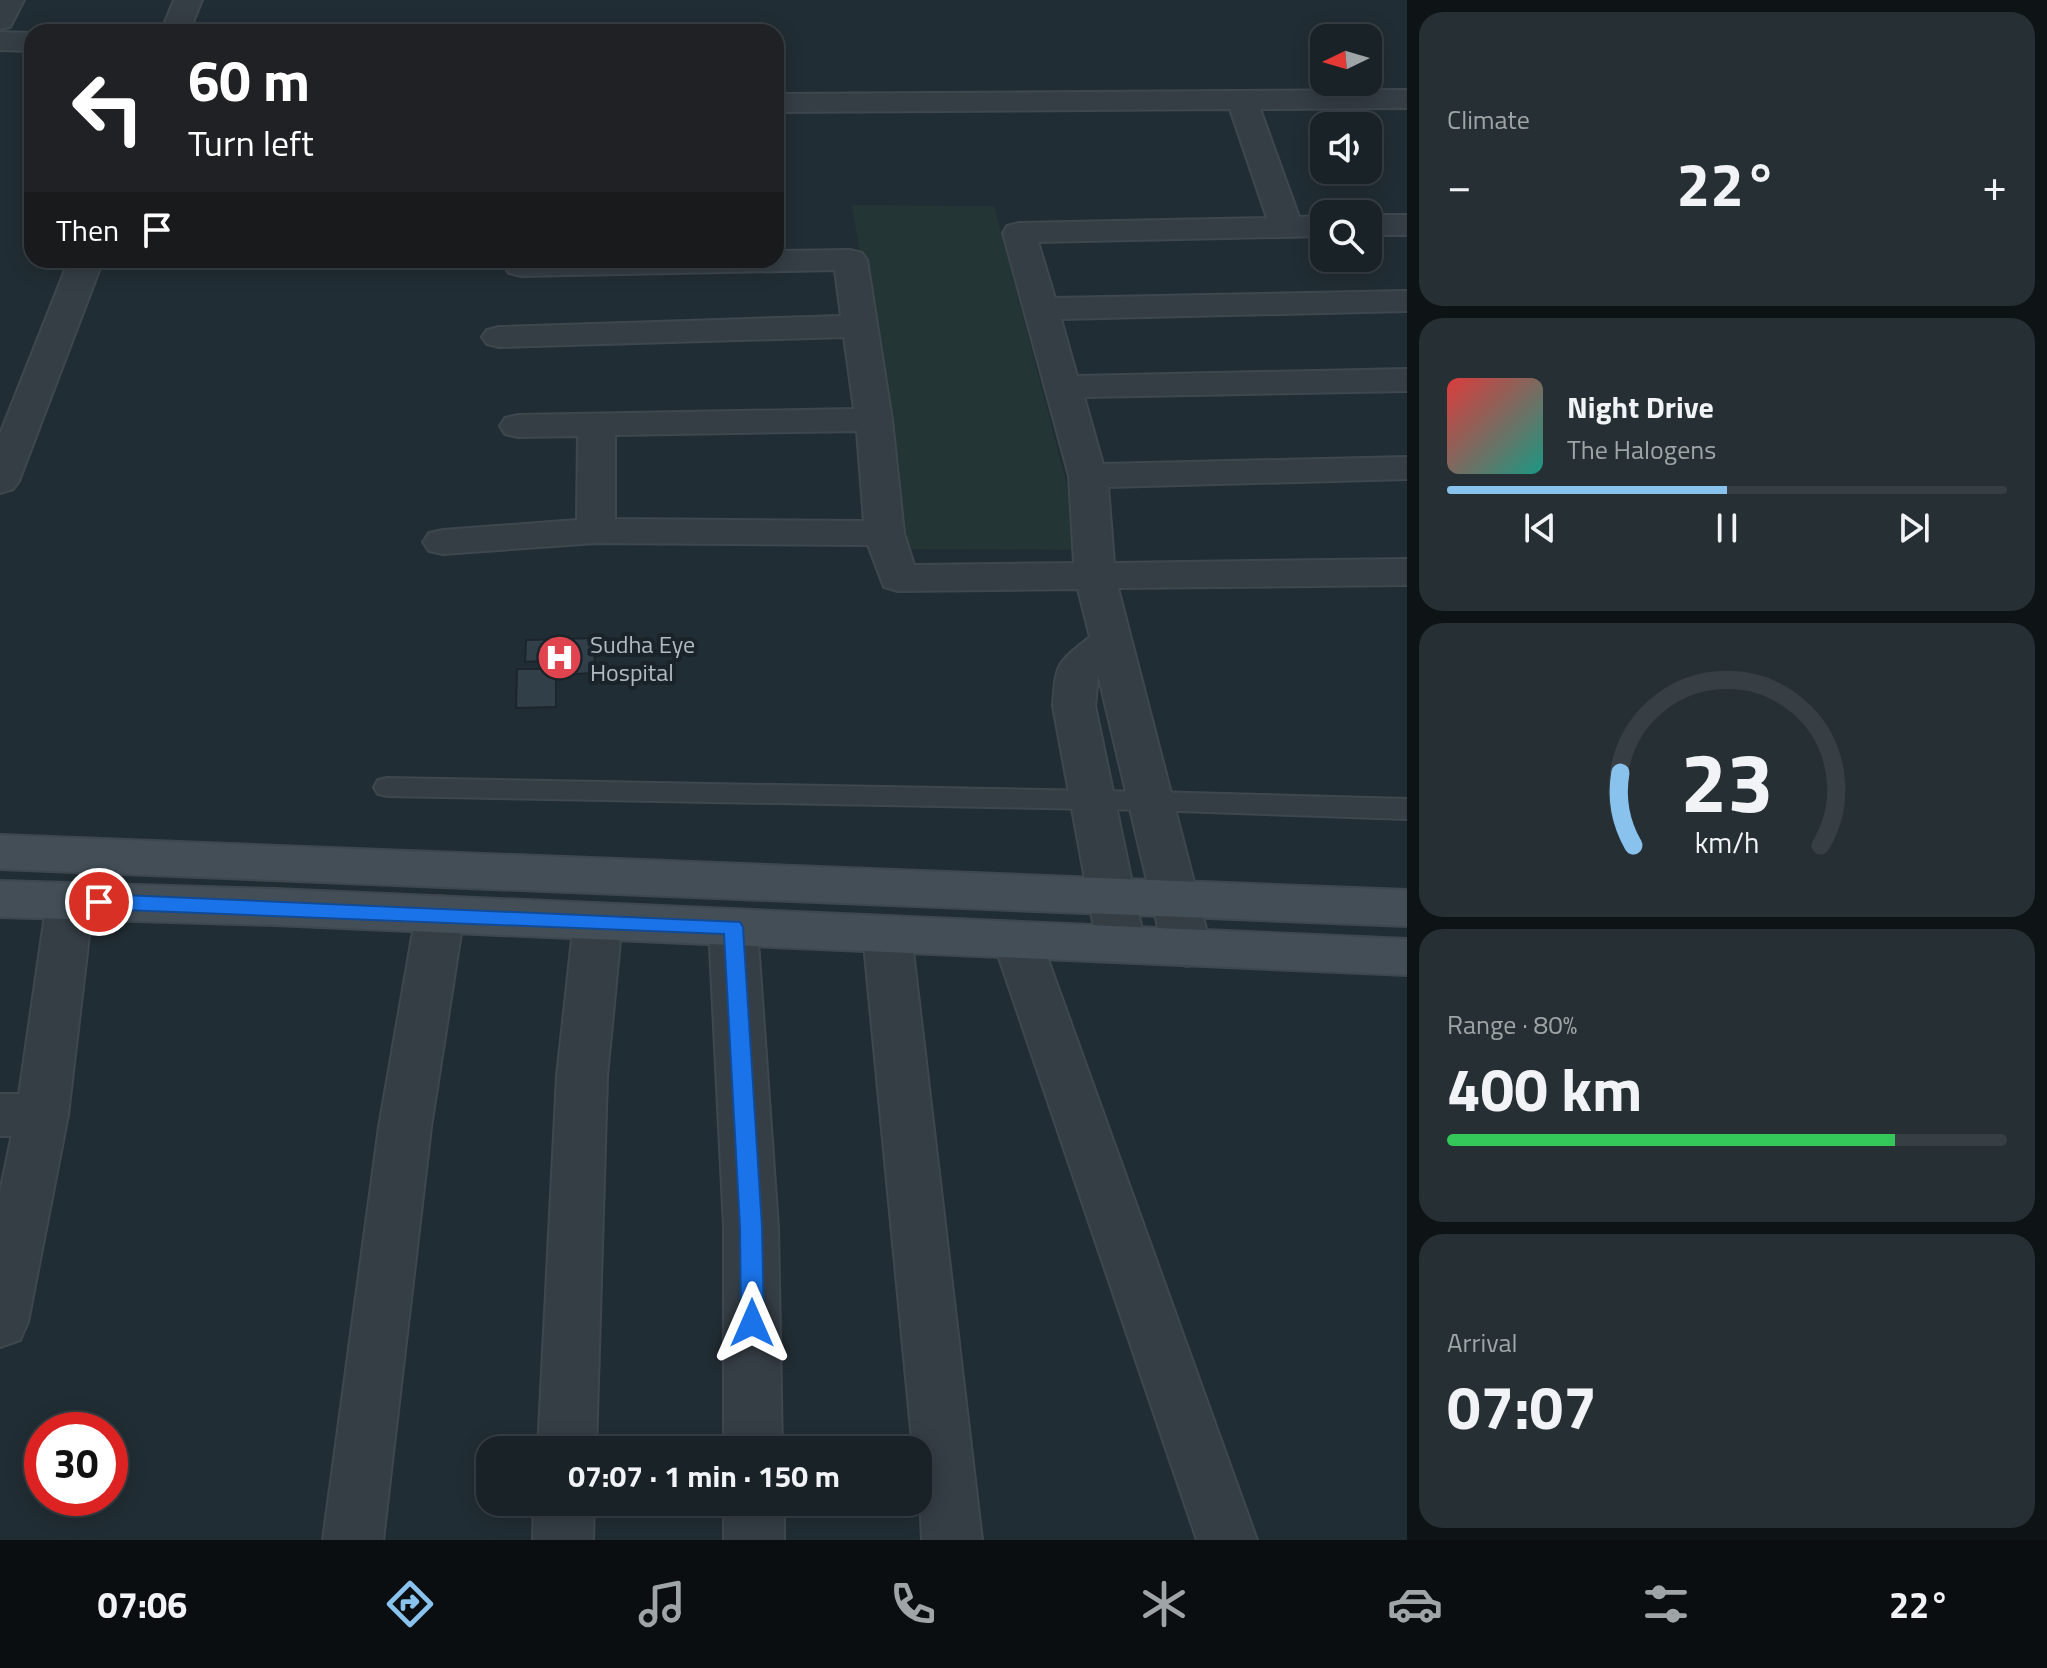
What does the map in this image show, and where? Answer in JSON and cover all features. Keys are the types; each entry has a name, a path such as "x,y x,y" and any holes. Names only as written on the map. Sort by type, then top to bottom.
{"main road":[{"path":"0,852 1407,908"},
{"path":"0,899 440,914 1407,957"}],"street":[{"path":"0,21 10,0"},
{"path":"178,24 188,0"},
{"path":"0,41 24,42"},
{"path":"784,103 1407,99"},
{"path":"1242,100 1286,227"},
{"path":"1382,225 1407,225"},
{"path":"1187,948 1095,575 1088,476 1019,233 1310,226"},
{"path":"784,261 850,260 874,420 884,533 898,578 1407,572"},
{"path":"0,481 83,268"},
{"path":"1040,309 1407,301"},
{"path":"499,337 859,326"},
{"path":"1063,387 1407,380"},
{"path":"518,426 874,420"},
{"path":"596,531 597,425"},
{"path":"1088,476 1407,468"},
{"path":"443,542 596,531 884,533"},
{"path":"1112,640 1076,670 1074,706 1121,944"},
{"path":"0,1322 21,1115 70,901"},
{"path":"353,1540 405,1127 440,914"},
{"path":"568,1436 582,1076 598,921"},
{"path":"733,927 751,1227 753,1436"},
{"path":"887,934 952,1540"},
{"path":"1017,940 1227,1540"},
{"path":"563,1540 564,1516"},
{"path":"754,1516 754,1540"}],"lane":[{"path":"387,787 1152,801 1407,809"}],"shaded area":[{"path":"852,205 994,206 1084,550 906,549"}],"building":[{"path":"594,638 595,673 556,675 556,707 516,708 517,669 540,669 540,661 525,662 526,640"}],"place":[{"name":"Sudha Eye Hospital","path":"559,658"}],"route":[{"path":"99,902 733,927 751,1227 752,1323"}]}
